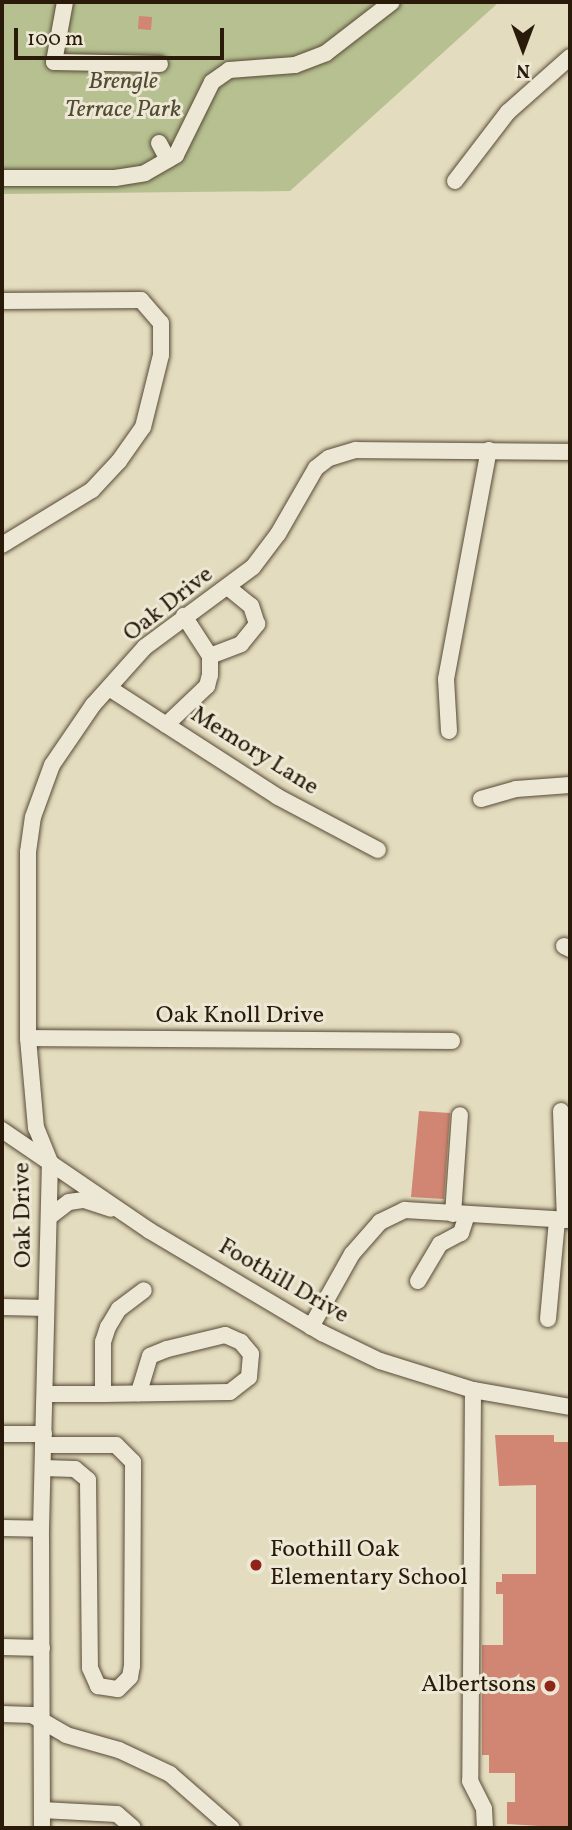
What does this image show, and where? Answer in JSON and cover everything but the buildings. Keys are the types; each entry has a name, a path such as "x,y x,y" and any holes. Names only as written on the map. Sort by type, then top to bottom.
{"street":[{"path":"65,2 54,62 160,64"},
{"path":"2,178 115,178 145,173 177,155 197,120 212,82 244,66 295,65 326,53 392,2"},
{"path":"455,181 508,113 570,57"},
{"path":"159,144 168,160"},
{"path":"2,301 141,300 161,323 161,355 143,427 119,461 92,490 2,545"},
{"name":"Oak Drive","path":"42,1828 41,1529 50,1162 36,1128 28,1038 28,852 33,817 52,765 109,688 145,647 184,616 229,588 261,556 316,468 329,458 356,450 570,452"},
{"path":"449,731 446,679 489,450"},
{"path":"210,656 241,644 257,624 251,606 229,588"},
{"path":"166,724 207,686 210,656 184,616"},
{"name":"Memory Lane","path":"109,688 278,797 378,850"},
{"path":"481,799 516,789 570,785"},
{"name":"Oak Knoll Drive","path":"28,1038 452,1041"},
{"path":"548,1318 564,1220 568,1154 561,1111"},
{"path":"418,1281 440,1244 461,1233 460,1115"},
{"name":"Foothill Drive","path":"2,1130 127,1214 311,1327 380,1360 473,1390 570,1407"},
{"path":"49,1217 62,1205 84,1200 127,1214"},
{"path":"311,1327 352,1254 380,1222 405,1210 564,1220"},
{"path":"103,1394 103,1342 119,1309 144,1290"},
{"path":"2,1307 47,1308"},
{"path":"44,1394 103,1394 230,1392 241,1388 249,1377 251,1354 241,1342 225,1335 167,1349 150,1356 139,1393"},
{"path":"473,1390 470,1781 484,1809 485,1828"},
{"path":"2,1434 116,1445 133,1462 132,1666 130,1677 118,1689 99,1686 90,1668 88,1480 75,1469 43,1468"},
{"path":"2,1528 41,1529"},
{"path":"2,1647 42,1648"},
{"path":"2,1714 43,1720 66,1735 119,1750 170,1774 232,1828"},
{"path":"42,1810 117,1814 133,1828"}],"green space":[{"name":"Brengle Terrace Park","path":"2,2 499,2 290,191 2,194"}],"place":[{"name":"Foothill Oak Elementary School","path":"256,1565"},
{"name":"Albertsons","path":"550,1686"}]}
